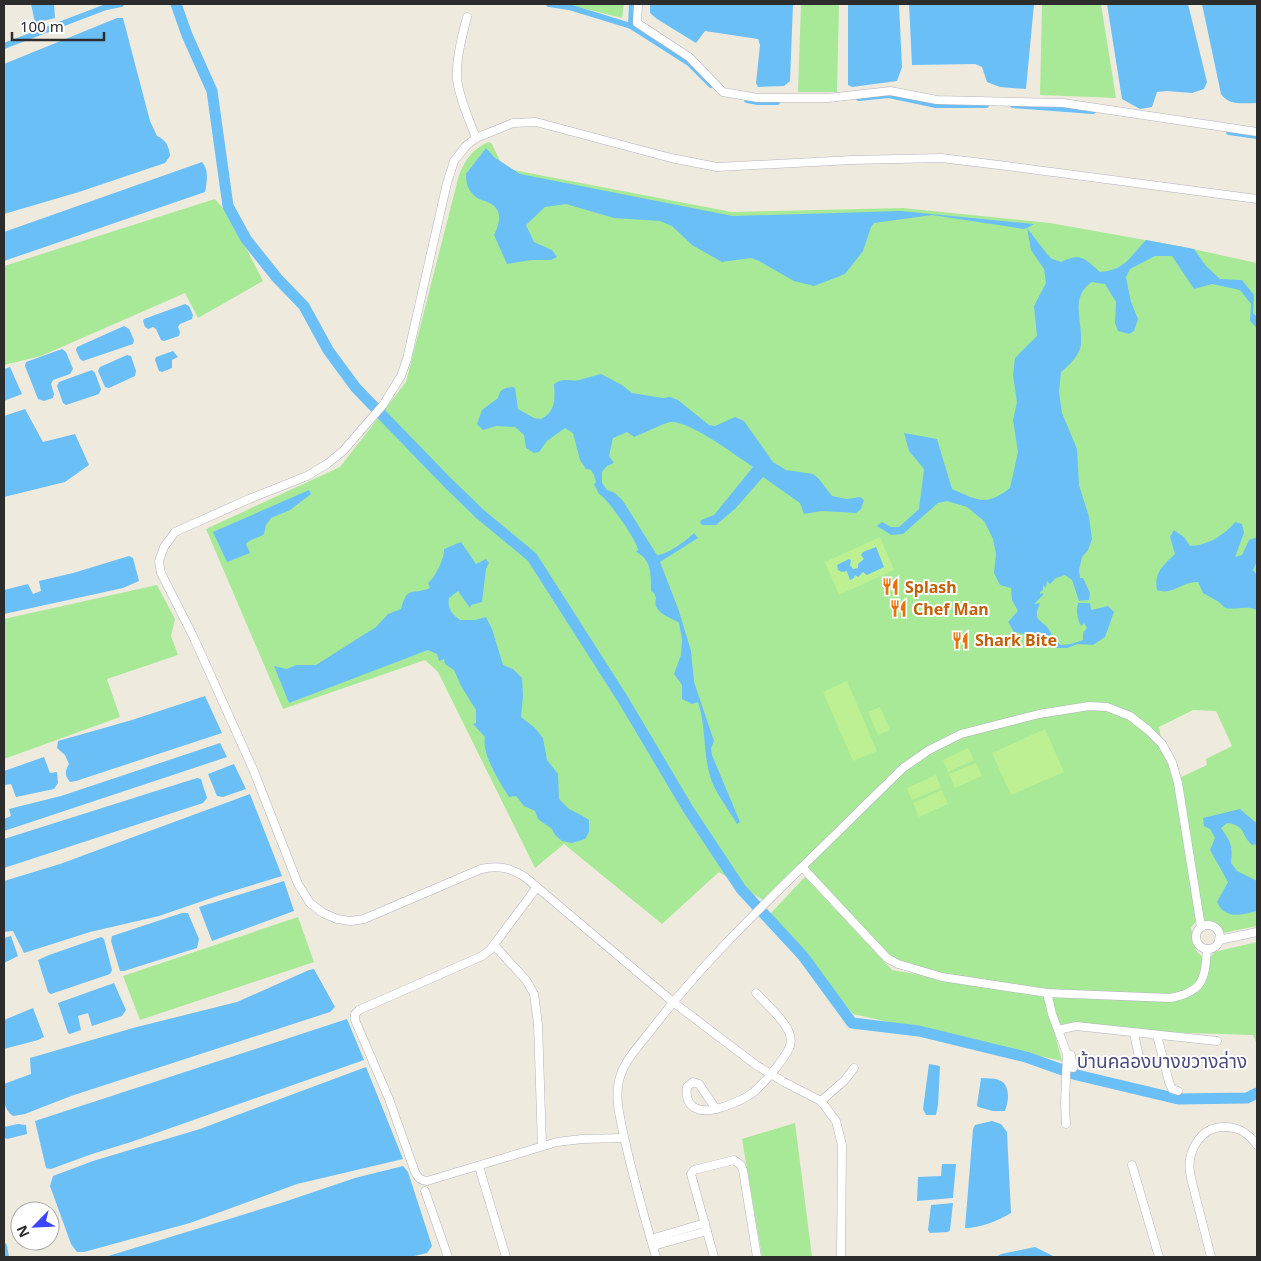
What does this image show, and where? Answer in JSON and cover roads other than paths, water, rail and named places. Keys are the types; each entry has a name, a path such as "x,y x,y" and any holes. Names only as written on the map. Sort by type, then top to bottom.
{"street":[{"path":"638,4 637,23 689,57 723,92 758,98 828,98 890,91 936,100 1063,103 1257,132"},
{"path":"467,17 459,52 457,77 476,138"},
{"path":"841,1257 842,1145 836,1121 821,1101 770,1074 673,1002 525,877 514,870 499,866 481,868 364,919 351,921 336,919 322,913 310,903 298,884 252,768 197,644 161,573 159,561 164,547 175,532 307,476 327,464 343,451 384,405 401,376 406,359 447,183 454,161 466,146 476,138 512,123 536,122 671,158 716,167 852,160 941,158 1257,199"},
{"path":"656,1257 624,1138 618,1100 620,1076 631,1056 673,1002 746,922 903,768 929,750 950,738 1039,714 1089,706 1107,707 1130,716 1162,744 1172,762 1178,783 1201,927"},
{"path":"802,868 887,958 898,964 942,977 1047,993 1170,998 1186,995 1198,987 1204,977 1207,949"},
{"path":"537,888 494,946 482,956 359,1010 355,1014 355,1020 389,1099 419,1178 427,1181 568,1140 624,1138"},
{"path":"1209,925 1216,928 1220,936 1216,946 1207,949 1200,946 1196,940 1197,933 1201,927 1209,925"},
{"path":"1219,940 1257,932"},
{"path":"494,946 526,980 534,994 538,1024 542,1146"},
{"path":"716,1109 736,1103 750,1096 759,1088 790,1047 791,1038 788,1030 756,993"},
{"path":"1047,993 1061,1029 1070,1066 1066,1079 1066,1124"},
{"path":"1061,1029 1076,1026 1216,1041"},
{"path":"1134,1032 1139,1057"},
{"path":"1157,1035 1169,1082 1172,1088 1178,1091"},
{"path":"821,1101 845,1080 854,1068"},
{"path":"1211,1257 1190,1171 1190,1154 1196,1142 1207,1132 1220,1127 1234,1128 1249,1134 1257,1145"},
{"path":"714,1257 692,1178 692,1172 729,1160 738,1162 743,1170 757,1257"},
{"path":"1132,1164 1159,1257"},
{"path":"480,1170 506,1257"},
{"path":"426,1191 448,1257"},
{"path":"652,1242 706,1227"}],"water":[{"path":"31,4 54,4 55,18 35,23"},
{"path":"650,4 793,4 790,81 784,86 758,87 756,83 760,45 758,39 705,31 696,43 657,19 650,13"},
{"path":"848,4 899,4 902,67 897,81 852,87 848,85"},
{"path":"909,4 1034,4 1026,89 1000,87 987,82 982,67 975,64 912,65"},
{"path":"1107,4 1188,4 1207,82 1204,89 1192,93 1157,92 1152,107 1140,109 1122,99"},
{"path":"1202,4 1257,4 1257,103 1232,102 1221,94"},
{"path":"117,18 123,18 150,121 157,136 163,139 169,149 170,156 165,163 79,192 4,214 4,64"},
{"path":"486,148 494,157 520,174 733,216 901,211 1034,224 1024,229 932,215 874,223 863,251 845,274 814,286 794,281 751,258 722,262 692,245 672,226 660,221 614,218 566,204 545,207 526,225 534,242 552,250 557,257 551,260 531,260 507,264 494,235 499,223 498,212 491,203 474,196 467,182 466,174"},
{"path":"202,162 207,172 205,192 4,261 4,232"},
{"path":"1027,228 1052,259 1061,262 1078,257 1082,258 1100,272 1115,269 1126,262 1146,240 1194,249 1206,266 1220,279 1242,280 1254,295 1253,313 1257,317 1257,328 1250,321 1251,304 1240,290 1212,284 1194,289 1172,256 1155,256 1130,269 1126,277 1131,302 1138,319 1134,331 1129,334 1118,331 1115,323 1116,302 1105,284 1092,282 1081,294 1079,308 1081,347 1069,365 1061,372 1059,392 1062,413 1077,449 1079,485 1089,517 1092,539 1088,550 1082,557 1079,570 1080,578 1083,578 1090,593 1089,600 1079,601 1072,580 1065,575 1056,578 1050,584 1047,581 1046,588 1043,585 1043,590 1040,592 1043,595 1034,604 1040,603 1037,617 1061,645 1083,640 1083,633 1087,628 1084,623 1081,626 1077,612 1078,603 1090,603 1091,610 1108,606 1114,612 1105,637 1093,645 1078,644 1067,648 1057,648 1035,636 1014,632 1008,622 1018,611 1012,600 1011,588 1000,585 994,573 996,554 993,539 984,521 967,507 947,501 938,503 903,534 891,535 877,526 882,522 891,527 899,527 919,509 924,469 909,451 904,433 937,439 952,489 975,499 988,500 1010,488 1018,452 1013,420 1017,402 1013,375 1015,358 1037,336 1034,306 1046,283 1044,269 1031,250"},
{"path":"185,304 189,306 193,315 192,319 180,324 178,327 179,336 164,341 161,340 156,329 145,327 144,319"},
{"path":"124,326 129,329 134,340 133,344 83,361 80,359 76,350 77,347"},
{"path":"62,349 66,352 73,369 70,374 53,380 51,384 54,394 53,398 44,401 38,399 25,366 26,362"},
{"path":"173,351 178,357 172,360 172,368 162,372 159,371 155,360 156,357"},
{"path":"127,355 131,356 136,371 135,376 109,388 105,387 98,371 100,367"},
{"path":"10,367 22,394 4,401 4,369"},
{"path":"92,370 101,389 99,394 66,405 63,403 57,386 59,382"},
{"path":"601,374 622,385 632,393 663,398 670,397 678,400 709,425 715,426 735,417 744,421 773,462 786,470 813,474 832,496 847,499 860,497 864,500 861,509 856,513 822,511 804,514 800,503 763,477 735,509 716,525 702,525 700,523 701,520 714,515 753,467 713,440 680,423 671,422 634,437 627,432 613,438 609,456 614,463 607,466 602,472 602,483 607,490 615,493 623,501 657,555 671,550 694,533 698,538 660,562 679,611 691,651 694,682 714,741 711,748 712,755 740,822 737,824 718,794 710,776 701,711 698,702 692,704 682,699 682,685 674,674 681,655 682,639 679,623 662,614 656,607 656,598 651,591 648,563 636,552 638,550 633,538 608,503 599,494 594,484 596,482 594,475 591,470 586,469 580,460 573,433 565,428 547,441 539,452 534,453 526,448 524,435 515,427 496,426 483,430 477,424 482,410 498,398 501,391 505,389 515,388 518,409 534,418 541,419 550,412 554,404 554,384 564,380 579,380"},
{"path":"25,409 43,442 75,434 89,465 65,482 4,497 4,416"},
{"path":"309,490 311,494 290,510 271,518 266,525 264,534 246,544 250,553 227,562 213,532"},
{"path":"1235,522 1242,524 1244,533 1235,557 1242,555 1249,540 1257,537 1257,561 1253,570 1257,575 1257,610 1225,608 1219,602 1203,593 1198,582 1192,582 1167,591 1157,590 1158,574 1175,554 1170,537 1174,530 1184,537 1190,546 1196,546 1215,539"},
{"path":"461,542 476,564 486,559 489,563 486,569 482,602 471,605 470,608 458,591 449,598 449,608 460,620 475,620 486,617 492,629 503,665 513,669 522,678 521,717 535,728 543,738 547,760 558,774 559,799 569,809 589,820 589,832 585,839 572,843 562,841 555,835 552,829 538,819 535,811 524,806 516,796 509,797 488,760 485,737 473,724 476,723 476,710 461,686 454,670 445,664 444,659 439,661 437,654 428,650 289,703 274,666 287,669 296,665 316,665 376,627 388,614 401,609 408,593 430,588 428,583 434,577 439,567 444,549"},
{"path":"876,547 884,567 867,575 863,572 858,577 855,575 850,580 847,571 842,572 838,570 837,565 849,559 853,569 858,568 858,564 864,559 861,555 863,552"},
{"path":"129,556 133,558 139,581 123,588 4,614 4,590 28,584 33,594 41,591 39,581"},
{"path":"205,696 222,733 76,781 70,782 68,779 66,773 69,764 65,755 57,748 58,741 132,720"},
{"path":"220,743 227,757 4,831 4,819 11,816 9,809 61,796"},
{"path":"44,757 50,773 57,772 58,783 54,789 16,797 11,784 4,785 4,771"},
{"path":"234,764 246,789 223,797 217,796 208,774"},
{"path":"197,778 201,779 207,798 203,803 4,868 4,839"},
{"path":"250,794 282,876 159,916 90,932 24,953 13,931 4,932 4,881 60,864"},
{"path":"1240,809 1257,822 1257,844 1252,845 1238,826 1227,823 1221,828 1230,844 1232,852 1231,863 1237,871 1257,881 1257,911 1234,915 1225,912 1217,902 1228,882 1210,850 1215,838 1210,829 1204,826 1203,818"},
{"path":"284,881 294,911 212,941 199,907"},
{"path":"182,913 188,913 199,939 197,948 120,971 111,941 112,936"},
{"path":"11,936 18,956 4,963 4,938"},
{"path":"101,937 104,939 112,970 110,974 51,994 48,992 38,960"},
{"path":"314,969 335,1007 330,1012 71,1096 25,1114 13,1116 7,1109 4,1102 4,1084 31,1074 30,1058 133,1028 237,1002"},
{"path":"114,983 126,1010 122,1016 92,1026 88,1013 78,1016 81,1030 68,1033 58,1003"},
{"path":"33,1008 44,1037 4,1049 4,1020"},
{"path":"347,1019 364,1060 131,1142 51,1169 46,1168 35,1121"},
{"path":"929,1064 940,1066 936,1115 926,1115 923,1109"},
{"path":"366,1067 403,1159 297,1184 190,1223 84,1252 77,1252 71,1244 60,1214 60,1201 55,1201 50,1186 53,1176 93,1161 200,1129"},
{"path":"981,1078 1003,1082 1008,1095 1005,1111 993,1111 978,1107"},
{"path":"992,1121 1001,1124 1007,1132 1011,1213 989,1224 965,1228 973,1129 975,1125"},
{"path":"18,1124 26,1125 27,1134 5,1138 4,1127"},
{"path":"942,1164 956,1164 953,1198 917,1201 918,1177 941,1176"},
{"path":"403,1166 408,1172 432,1246 427,1253 410,1257 105,1257 281,1203 355,1178"},
{"path":"953,1203 950,1230 948,1232 930,1233 928,1230 931,1205"},
{"path":"1035,1247 1055,1257 996,1257 1001,1254"}],"waterway":[{"path":"4,46 106,7 121,4"},
{"path":"176,4 187,35 212,91 228,206 246,239 277,278 304,306 328,350 356,388 480,514 532,557 624,701 688,809 741,889 803,956 852,1023 919,1031 1026,1057 1077,1075 1178,1099 1247,1098 1257,1093"},
{"path":"549,4 569,7 631,26 689,63 711,85"},
{"path":"631,26 632,4"},
{"path":"859,98 889,95 936,105 986,105"},
{"path":"747,100 777,102"},
{"path":"1013,105 1093,111"},
{"path":"1229,132 1257,136"},
{"path":"4,1246 6,1257"}],"place":[{"name":"Splash","path":"891,587"},
{"name":"Chef Man","path":"899,609"},
{"name":"Shark Bite","path":"961,640"}],"district":[{"name":"บ้านคลองบางขวางล่าง","path":"1162,1061"}]}
